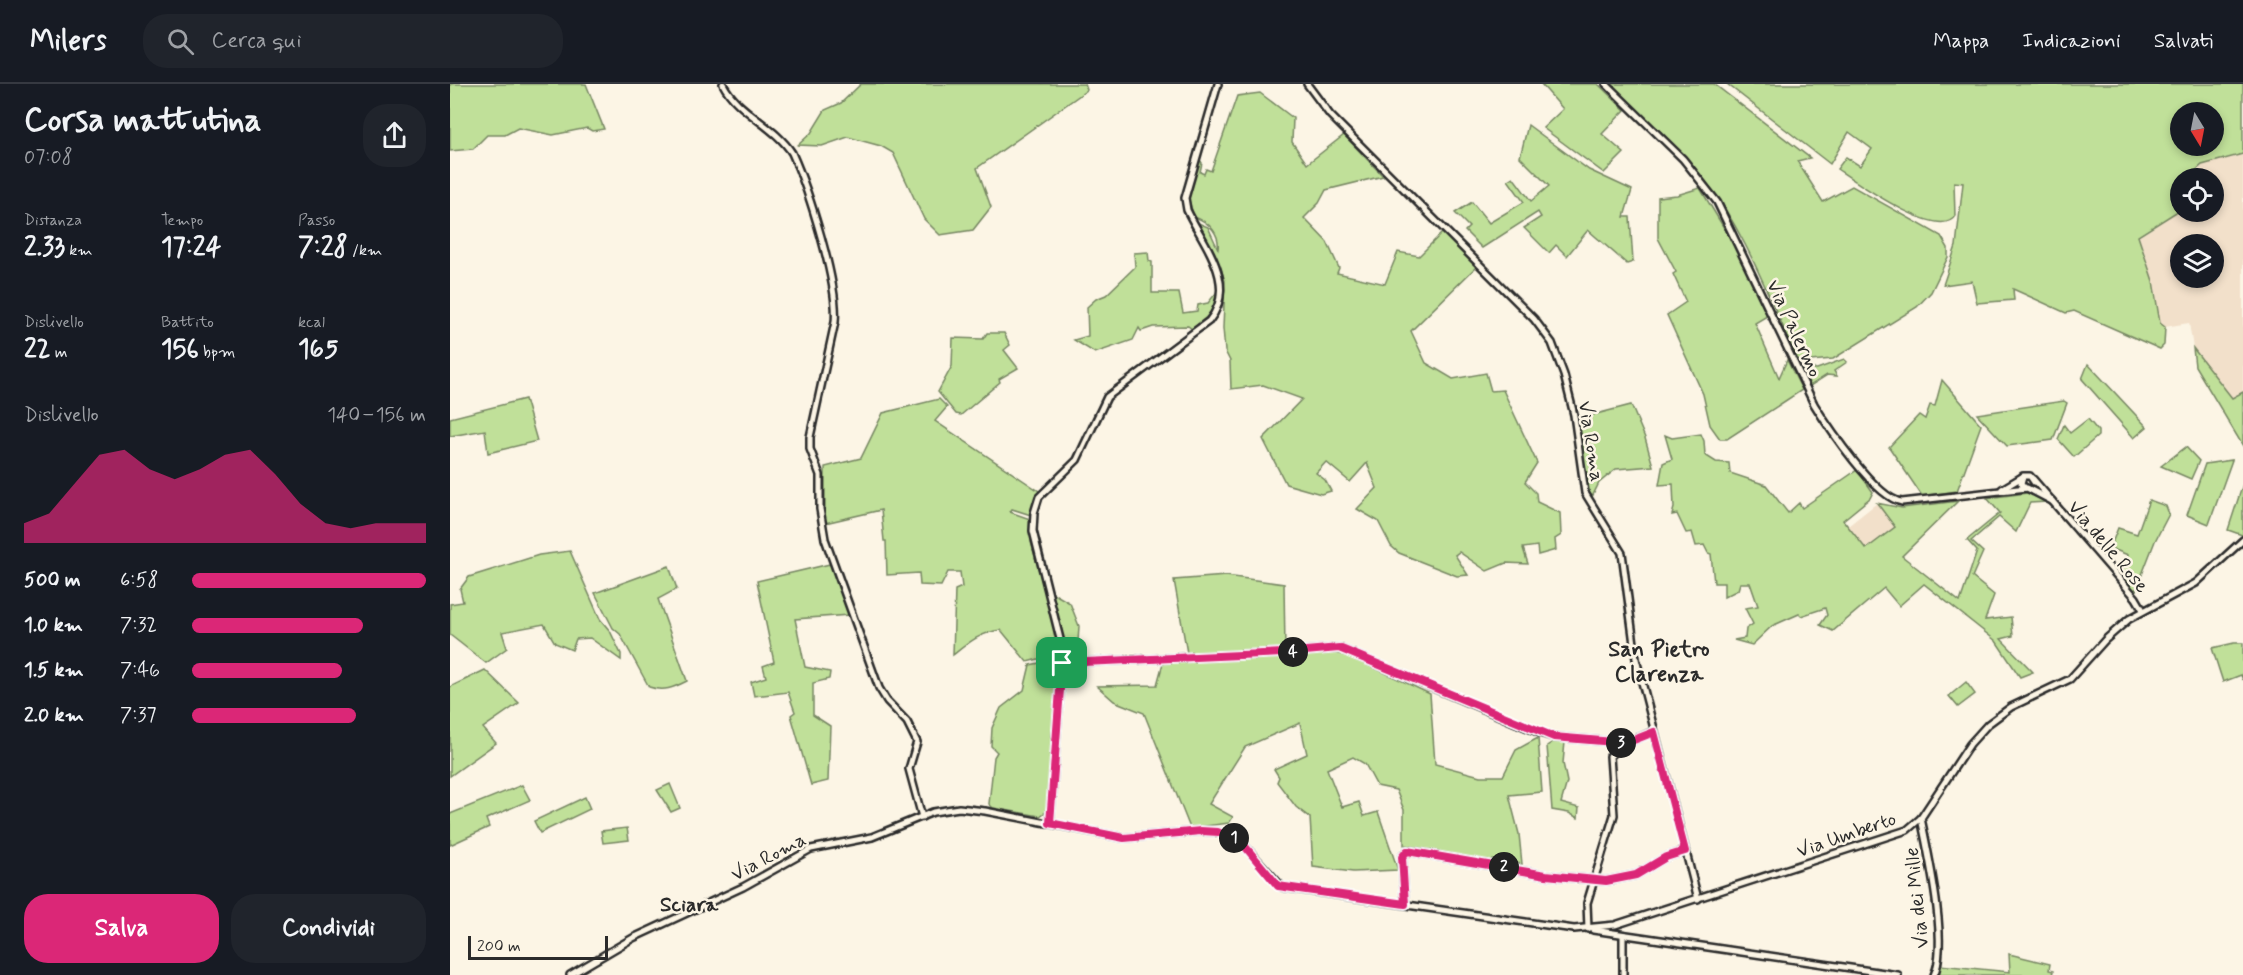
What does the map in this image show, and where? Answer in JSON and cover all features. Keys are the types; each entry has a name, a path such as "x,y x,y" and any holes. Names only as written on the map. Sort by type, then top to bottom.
{"street":[{"path":"723,84 735,100 784,141 792,153 831,276 836,304 835,322 810,437 810,449 820,475 821,519 825,539 879,688 887,701 907,722 917,742 909,769 922,817"},
{"path":"1050,823 1062,663 1061,646 1033,531 1034,513 1039,498 1077,460 1107,397 1209,321 1220,303 1221,282 1216,265 1186,204 1186,189 1218,84"},
{"name":"Via Roma","path":"1309,84 1330,115 1534,319 1552,343 1571,402 1583,486 1622,553 1633,639 1654,732 1698,898"},
{"name":"Via Palermo","path":"1606,84 1683,159 1717,202 1818,411 1882,494 1902,502 2027,488"},
{"path":"1998,490 2028,475 2033,479 2034,484 2027,488"},
{"path":"2023,476 2021,483 2052,501"},
{"name":"Via delle Rose","path":"2033,479 2143,610"},
{"name":"Via Umberto","path":"1342,895 1588,929 1615,925 1899,833 1921,818 1980,732 2011,708 2070,679 2105,640 2143,610 2196,583 2243,540"},
{"path":"1062,663 1283,653 1339,648 1540,733 1554,737 1626,743"},
{"path":"1610,756 1626,743 1654,732"},
{"path":"1611,742 1614,815 1587,903 1588,929 1898,975"},
{"name":"Via Roma","path":"570,975 633,938 743,887 811,849 881,835 939,810 972,809 1124,838 1201,831 1227,834 1243,844 1278,886 1342,895"},
{"name":"Via dei Mille","path":"1921,818 1928,853 1938,933 1934,975"},
{"path":"1405,904 1402,857 1409,850 1594,881 1613,881 1636,875 1666,857 1685,851"},
{"path":"1614,934 1615,925"},
{"path":"1623,935 1623,975"},
{"path":"1623,943 1640,938"}],"shaded area":[{"path":"2243,154 2243,392 2232,398 2193,348 2189,323 2165,327 2160,323 2153,281 2138,237 2170,216 2170,222 2224,222 2224,168 2199,168 2202,165"},
{"path":"1877,503 1895,527 1866,549 1848,526"}],"green space":[{"path":"450,84 586,84 604,129 592,131 587,128 553,135 518,128 505,135 487,135 473,149 450,151"},
{"path":"861,84 1085,84 1087,90 977,168 991,207 973,230 940,235 924,219 893,153 881,146 848,137 822,146 798,145 811,133 825,110 841,103"},
{"path":"1541,84 1598,84 1625,110 1602,134 1624,153 1604,173 1543,128 1563,109"},
{"path":"1611,84 1714,84 1810,158 1797,161 1823,202 1852,186 1941,236 1948,248 1948,257 1931,292 1917,307 1833,359 1799,362 1745,244 1719,200 1682,154"},
{"path":"1727,84 2243,84 2243,154 2202,165 2199,168 2170,168 2170,216 2138,236 2153,281 2160,323 2165,327 2164,345 2160,349 2074,311 2066,313 2013,289 2014,300 1977,303 1972,281 1943,285 1956,246 1963,183 1954,182 1955,216 1946,222 1916,216 1878,196 1837,169 1846,157 1860,166 1872,149 1849,132 1830,164"},
{"path":"1260,93 1293,118 1292,142 1307,164 1344,135 1383,176 1326,190 1319,203 1304,218 1327,242 1339,268 1337,273 1385,284 1398,252 1419,256 1443,232 1477,266 1411,331 1426,363 1453,379 1486,373 1491,391 1503,390 1537,463 1525,482 1536,493 1537,502 1560,513 1561,535 1555,539 1556,550 1538,555 1537,546 1523,548 1528,564 1506,563 1487,571 1459,552 1455,555 1468,575 1457,576 1399,553 1391,546 1378,521 1357,509 1377,488 1367,463 1350,482 1326,462 1316,473 1325,480 1331,491 1321,494 1286,484 1263,439 1302,399 1263,385 1231,389 1230,361 1225,351 1223,328 1225,281 1219,263 1196,222 1208,227 1218,249 1216,234 1205,222 1194,217 1188,197 1198,157 1202,163 1200,172 1204,174 1206,169 1211,171 1237,96"},
{"path":"1528,125 1589,170 1632,190 1624,217 1630,217 1633,262 1627,264 1588,230 1567,256 1556,245 1549,253 1524,228 1541,217 1538,212 1482,248 1465,231 1469,227 1455,213 1472,202 1489,223 1524,202 1508,180 1513,177 1531,201 1549,186 1520,157"},
{"path":"1700,188 1736,248 1767,316 1755,323 1779,378 1787,360 1802,390 1727,439 1720,439 1710,425 1703,394 1667,315 1686,302 1673,274 1676,272 1658,238 1658,197 1677,195"},
{"path":"1148,252 1149,261 1152,262 1152,293 1179,293 1183,313 1197,311 1198,305 1208,303 1216,293 1219,296 1210,314 1192,329 1188,326 1153,327 1141,331 1139,328 1133,340 1095,353 1074,340 1088,336 1087,307 1096,299 1106,295 1135,267 1134,253"},
{"path":"987,333 1004,333 1010,345 1004,350 1018,368 999,379 1000,382 961,415 956,414 938,392 952,366 953,338 983,339"},
{"path":"2193,348 2232,398 2243,392 2243,446 2195,366"},
{"path":"1844,359 1847,362 1834,371 1837,376 1827,375 1810,386 1801,368 1817,369"},
{"path":"2088,364 2147,427 2134,438 2082,379"},
{"path":"1942,380 1981,425 1957,491 1922,496 1889,447 1919,415 1925,419 1930,405 1935,406"},
{"path":"525,399 537,441 488,453 485,430 450,436 450,418"},
{"path":"939,399 947,407 935,421 1039,491 1031,515 1012,509 1010,512 1030,519 1031,542 1059,644 1046,657 1027,662 1001,630 981,636 953,655 955,590 962,587 960,572 948,572 941,586 920,585 919,573 887,575 886,541 884,541 881,510 825,523 825,467 861,458 883,413"},
{"path":"2064,401 2067,403 2053,440 2007,446 1977,414"},
{"path":"1631,405 1645,438 1653,466 1616,469 1599,483 1592,497 1586,485 1577,419"},
{"path":"2088,419 2098,431 2098,436 2074,457 2058,439 2064,425 2070,433"},
{"path":"1701,434 1705,455 1716,462 1729,463 1730,473 1766,485 1788,513 1799,503 1802,508 1857,470 1873,492 1870,498 1843,520 1866,549 1895,527 1877,503 1902,508 1958,501 1902,556 1960,602 1977,551 1967,540 2000,513 1987,498 2027,493 2047,502 2030,503 2016,532 1999,517 1971,541 1983,552 1972,577 1994,595 1985,620 2011,617 2013,636 2001,639 2033,672 2020,677 1996,641 1924,584 1899,606 1884,588 1833,631 1820,625 1827,615 1825,608 1801,616 1799,614 1772,626 1752,645 1734,640 1745,638 1746,629 1753,624 1745,608 1758,606 1750,583 1740,583 1738,590 1724,597 1724,583 1714,583 1711,554 1704,545 1696,546 1692,532 1686,533 1677,514 1672,515 1673,484 1659,485 1663,463 1672,459 1665,435 1672,438"},
{"path":"2186,447 2199,461 2191,479 2161,466"},
{"path":"2232,460 2209,524 2187,515 2205,464"},
{"path":"2243,484 2243,535 2242,535 2228,530"},
{"path":"2149,500 2166,506 2169,514 2155,541 2136,590 2121,575 2128,555 2110,548 2118,528 2137,534"},
{"path":"570,551 600,619 610,631 621,654 621,660 590,638 576,639 572,650 555,643 544,624 502,632 507,648 486,663 450,635 450,604 463,602 460,589 469,577 539,555"},
{"path":"830,564 849,615 795,619 805,667 830,672 829,679 813,683 813,715 830,726 828,781 811,785 791,715 795,712 788,692 754,696 751,682 766,677 763,666 774,662 757,581"},
{"path":"669,566 677,589 658,599 687,681 673,687 659,689 649,687 620,634 613,628 595,593"},
{"path":"1226,576 1284,584 1285,650 1187,653 1174,580"},
{"path":"1051,592 1070,603 1079,626 1078,642 1065,645"},
{"path":"2243,643 2243,680 2241,675 2223,682 2212,648"},
{"path":"1055,652 1059,654 1059,673 1047,811 1040,816 993,808 989,804 994,757 997,752 991,746 992,728 1001,708 1024,690 1030,665 1049,661"},
{"path":"1335,653 1352,657 1430,694 1435,764 1480,776 1503,776 1516,750 1538,738 1542,792 1509,795 1519,834 1522,864 1492,859 1489,862 1404,845 1404,810 1396,790 1377,786 1365,764 1353,757 1327,769 1342,807 1359,802 1364,816 1378,812 1398,870 1353,872 1313,867 1310,818 1296,807 1277,782 1279,777 1274,769 1307,754 1300,723 1245,747 1209,804 1233,817 1229,823 1190,828 1144,713 1114,701 1097,686 1157,685 1163,663"},
{"path":"485,670 519,703 483,728 496,743 450,776 450,687"},
{"path":"1966,682 1975,694 1958,707 1949,696"},
{"path":"1553,742 1565,742 1563,763 1567,782 1561,803 1579,808 1578,818 1569,813 1552,810 1547,746"},
{"path":"670,784 680,808 671,812 657,790"},
{"path":"522,785 530,800 486,819 489,827 450,845 450,814"},
{"path":"585,797 590,809 540,833 534,821"},
{"path":"627,828 629,840 603,843 601,831"},
{"path":"2009,954 2050,964 2049,970 2053,971 2052,975 1939,975 1940,965 2010,972"}],"district":[{"name":"San Pietro Clarenza","path":"1659,660"},
{"name":"Sciara","path":"689,904"}],"route":[{"path":"1339,648 1352,651 1484,710 1554,737 1626,743 1654,732 1685,851 1666,857 1636,875 1622,879 1594,881 1407,851 1402,857 1405,904 1278,886 1254,855 1243,844 1227,834 1206,830 1144,838 1124,838 1050,823 1062,663 1283,653 1339,648"}]}
